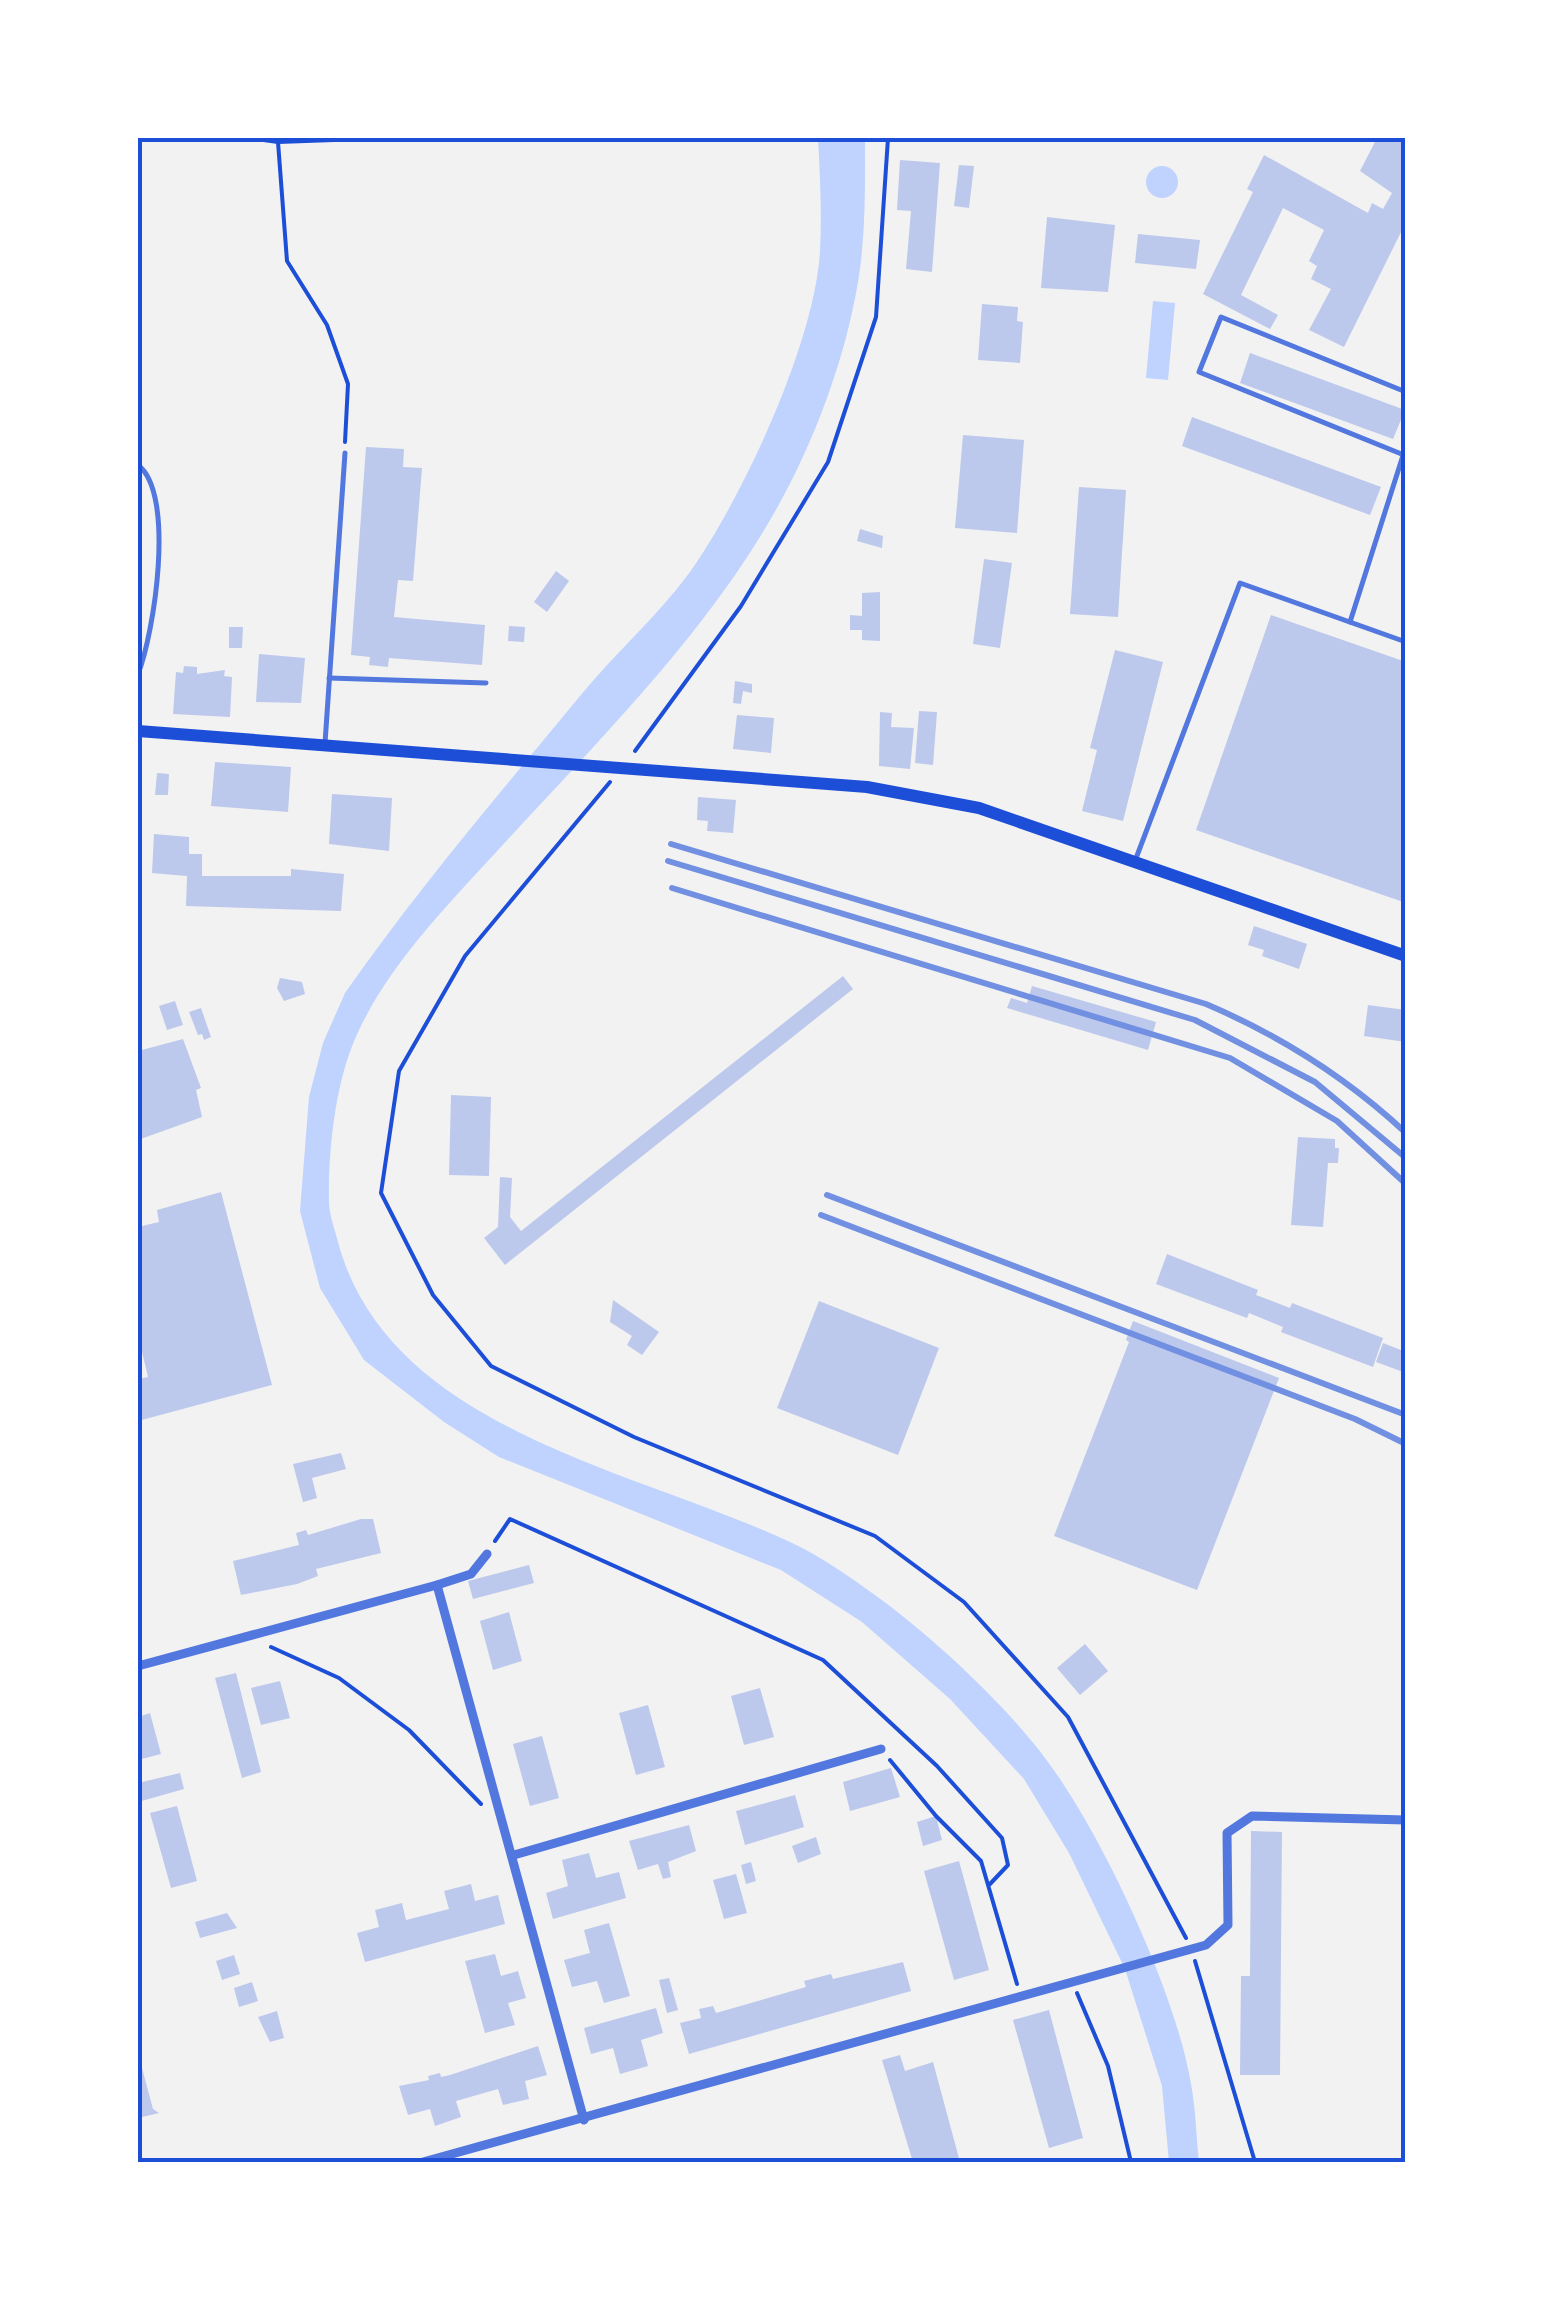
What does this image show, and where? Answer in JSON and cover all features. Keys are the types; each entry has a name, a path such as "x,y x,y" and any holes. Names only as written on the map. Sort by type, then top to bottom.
{"main road":[{"path":"138,731 625,766 904,794 979,808 1406,956"}],"street":[{"path":"138,1666 438,1585 471,1574 487,1554"},
{"path":"438,1585 584,2120"},
{"path":"514,1856 881,1749"},
{"path":"423,2162 1206,1945 1228,1925 1227,1833 1252,1816 1406,1820"}],"lane":[{"path":"1404,454 1199,372 1221,316 1406,392"},
{"path":"1350,622 1406,446"},
{"path":"325,746 344,453"},
{"path":"138,465 153,483 158,508 150,645 138,674"},
{"path":"1135,862 1240,583 1406,642"},
{"path":"330,678 486,682"}],"path":[{"path":"248,138 278,142 390,138"},
{"path":"888,138 876,317 828,462 742,606 625,766 466,956 399,1071 381,1193 433,1295 491,1366 634,1437 875,1536 964,1602 1068,1718 1186,1941"},
{"path":"278,142 287,261 327,324 348,384 344,453"},
{"path":"487,1554 510,1519 824,1660 937,1766 1002,1838 1008,1865 990,1884"},
{"path":"248,1636 339,1678 409,1730 484,1807"},
{"path":"881,1749 936,1816 982,1861 1021,1998"},
{"path":"1194,1958 1254,2162"},
{"path":"1074,1984 1108,2066 1131,2162"}],"water":[{"path":"818,138 865,138 864,228 845,342 826,402 801,460 773,515 714,605 609,730 436,918 379,994 351,1049 340,1085 331,1146 330,1214 366,1306 408,1358 463,1401 525,1436 729,1516 813,1554 869,1590 924,1633 1012,1718 1069,1793 1113,1872 1154,1962 1183,2047 1193,2094 1199,2162 1169,2162 1162,2086 1125,1969 1069,1853 1024,1779 950,1699 862,1622 781,1570 499,1457 444,1422 364,1360 320,1288 300,1211 309,1097 323,1043 345,993 489,805 690,572 753,461 791,373 815,288 821,237"},
{"path":"1162,166 1174,170 1178,182 1174,194 1162,198 1150,194 1146,182 1150,170"},
{"path":"1153,301 1175,303 1168,380 1146,378"}],"building":[{"path":"1377,138 1406,138 1406,222 1344,347 1309,330 1331,289 1311,279 1317,266 1309,261 1324,230 1283,208 1241,295 1278,315 1270,329 1203,294 1253,192 1247,189 1264,155 1368,213 1372,203 1383,209 1392,193 1360,171"},
{"path":"900,160 940,163 932,272 906,269 911,211 897,210"},
{"path":"959,165 974,166 969,208 954,206"},
{"path":"1047,217 1115,225 1108,292 1041,288"},
{"path":"1138,234 1200,240 1196,269 1135,263"},
{"path":"982,304 1018,307 1017,321 1023,322 1020,363 978,360"},
{"path":"1250,353 1405,410 1393,439 1240,383"},
{"path":"1192,417 1381,487 1370,515 1182,446"},
{"path":"963,435 1024,440 1017,533 955,528"},
{"path":"366,447 404,449 403,467 422,468 413,581 398,580 394,617 485,625 482,665 389,658 388,667 369,665 370,657 351,655"},
{"path":"1079,487 1126,490 1118,617 1070,614"},
{"path":"860,529 883,536 882,548 857,541"},
{"path":"984,559 1012,563 1000,648 973,644"},
{"path":"556,571 569,581 547,612 534,602"},
{"path":"880,592 880,641 862,640 862,630 850,630 850,615 862,616 862,593"},
{"path":"1271,615 1406,662 1406,903 1196,830"},
{"path":"509,626 525,627 524,642 508,641"},
{"path":"229,627 243,627 242,648 229,648"},
{"path":"1115,650 1163,662 1123,821 1082,811 1097,750 1090,748"},
{"path":"259,654 305,658 301,703 256,702"},
{"path":"184,666 197,667 197,674 225,670 224,676 232,677 230,717 173,714 176,672 183,673"},
{"path":"735,681 752,684 752,693 743,691 741,704 733,703"},
{"path":"919,711 937,712 933,765 915,763"},
{"path":"880,712 892,713 891,727 914,728 910,769 879,766"},
{"path":"737,715 774,718 771,753 733,749"},
{"path":"215,762 291,767 288,812 211,806"},
{"path":"157,773 169,774 168,795 155,795"},
{"path":"332,794 392,798 389,851 329,844"},
{"path":"698,797 736,800 733,833 707,831 708,821 697,820"},
{"path":"154,834 189,837 189,854 202,854 202,876 291,876 291,869 344,874 341,911 186,906 187,876 152,873"},
{"path":"1254,926 1307,944 1299,969 1262,956 1264,950 1248,945"},
{"path":"843,976 853,989 505,1265 484,1238 498,1227 500,1177 512,1178 510,1217 521,1231"},
{"path":"280,978 302,982 305,994 284,1001 277,988"},
{"path":"1032,986 1156,1022 1148,1050 1007,1008 1011,998 1027,1003"},
{"path":"175,1001 183,1025 167,1030 159,1006"},
{"path":"1368,1005 1406,1010 1406,1042 1364,1036"},
{"path":"201,1008 211,1037 204,1040 189,1012"},
{"path":"183,1039 201,1088 196,1090 202,1117 138,1140 138,1051"},
{"path":"451,1095 491,1097 489,1176 449,1175"},
{"path":"1298,1137 1335,1139 1335,1148 1339,1148 1338,1163 1328,1163 1323,1227 1291,1225"},
{"path":"221,1192 272,1385 138,1421 138,1379 148,1377 138,1335 138,1227 159,1222 157,1210"},
{"path":"1167,1254 1258,1290 1256,1295 1290,1308 1292,1303 1383,1338 1373,1367 1281,1332 1283,1327 1249,1313 1247,1318 1156,1284"},
{"path":"613,1300 659,1332 642,1355 627,1345 632,1336 610,1322"},
{"path":"819,1301 939,1348 898,1455 777,1408"},
{"path":"1133,1321 1279,1378 1197,1590 1054,1536 1129,1342 1126,1340"},
{"path":"1383,1343 1406,1352 1406,1373 1376,1362"},
{"path":"341,1453 346,1469 312,1478 317,1498 303,1502 293,1464"},
{"path":"373,1519 381,1553 316,1569 318,1576 297,1584 241,1595 233,1561 299,1545 296,1533 306,1530 308,1535"},
{"path":"529,1565 534,1583 473,1599 468,1581"},
{"path":"509,1612 522,1661 493,1670 480,1621"},
{"path":"1085,1644 1108,1671 1080,1695 1057,1668"},
{"path":"236,1673 261,1772 242,1778 215,1678"},
{"path":"280,1681 290,1718 261,1725 251,1688"},
{"path":"760,1688 774,1737 744,1745 731,1696"},
{"path":"648,1705 665,1767 636,1775 619,1713"},
{"path":"150,1713 161,1754 138,1760 138,1717"},
{"path":"542,1736 559,1798 530,1806 513,1744"},
{"path":"891,1768 900,1797 850,1811 843,1782"},
{"path":"180,1773 184,1789 138,1802 138,1783"},
{"path":"795,1795 804,1827 745,1845 736,1811"},
{"path":"177,1806 197,1881 171,1888 150,1813"},
{"path":"936,1816 942,1840 923,1846 917,1822"},
{"path":"689,1825 696,1851 668,1862 671,1877 663,1879 658,1864 638,1870 629,1841"},
{"path":"1251,1831 1282,1832 1280,2075 1240,2075 1241,1976 1250,1976"},
{"path":"816,1837 821,1854 798,1863 792,1846"},
{"path":"589,1853 596,1878 619,1872 626,1898 553,1919 546,1893 568,1886 562,1860"},
{"path":"959,1861 989,1970 954,1980 924,1871"},
{"path":"751,1862 756,1881 746,1884 741,1865"},
{"path":"736,1874 747,1913 724,1919 713,1880"},
{"path":"471,1884 475,1901 498,1895 505,1924 365,1962 357,1933 379,1927 375,1910 402,1903 406,1920 449,1909 444,1891"},
{"path":"227,1913 237,1928 200,1938 195,1922"},
{"path":"609,1923 630,1996 604,2003 597,1981 572,1987 564,1960 590,1953 584,1930"},
{"path":"495,1954 501,1976 518,1971 526,1998 508,2003 515,2025 485,2033 465,1961"},
{"path":"234,1955 240,1974 222,1980 216,1961"},
{"path":"903,1962 911,1991 689,2054 680,2023 701,2018 699,2009 713,2006 716,2013 806,1987 804,1981 831,1974 833,1979"},
{"path":"669,1978 678,2010 667,2013 659,1980"},
{"path":"252,1982 258,2001 239,2007 234,1988"},
{"path":"656,2008 663,2033 641,2040 648,2066 620,2074 613,2048 591,2054 584,2028"},
{"path":"1049,2010 1083,2138 1049,2148 1013,2020"},
{"path":"277,2011 284,2038 270,2042 258,2017"},
{"path":"538,2046 547,2075 525,2081 529,2099 503,2105 498,2089 456,2101 461,2117 435,2126 430,2109 408,2115 399,2086 429,2080 428,2076 440,2073 441,2077 450,2075"},
{"path":"900,2055 905,2071 933,2062 960,2162 913,2162 882,2060"},
{"path":"142,2068 153,2109 159,2113 138,2118 138,2069"}],"railway":[{"path":"671,844 1206,1004 1312,1060 1406,1133"},
{"path":"668,861 1195,1020 1315,1082 1406,1158"},
{"path":"672,888 1230,1058 1337,1121 1406,1184"},
{"path":"827,1195 1406,1415"},
{"path":"821,1215 1355,1419 1406,1444"}]}
